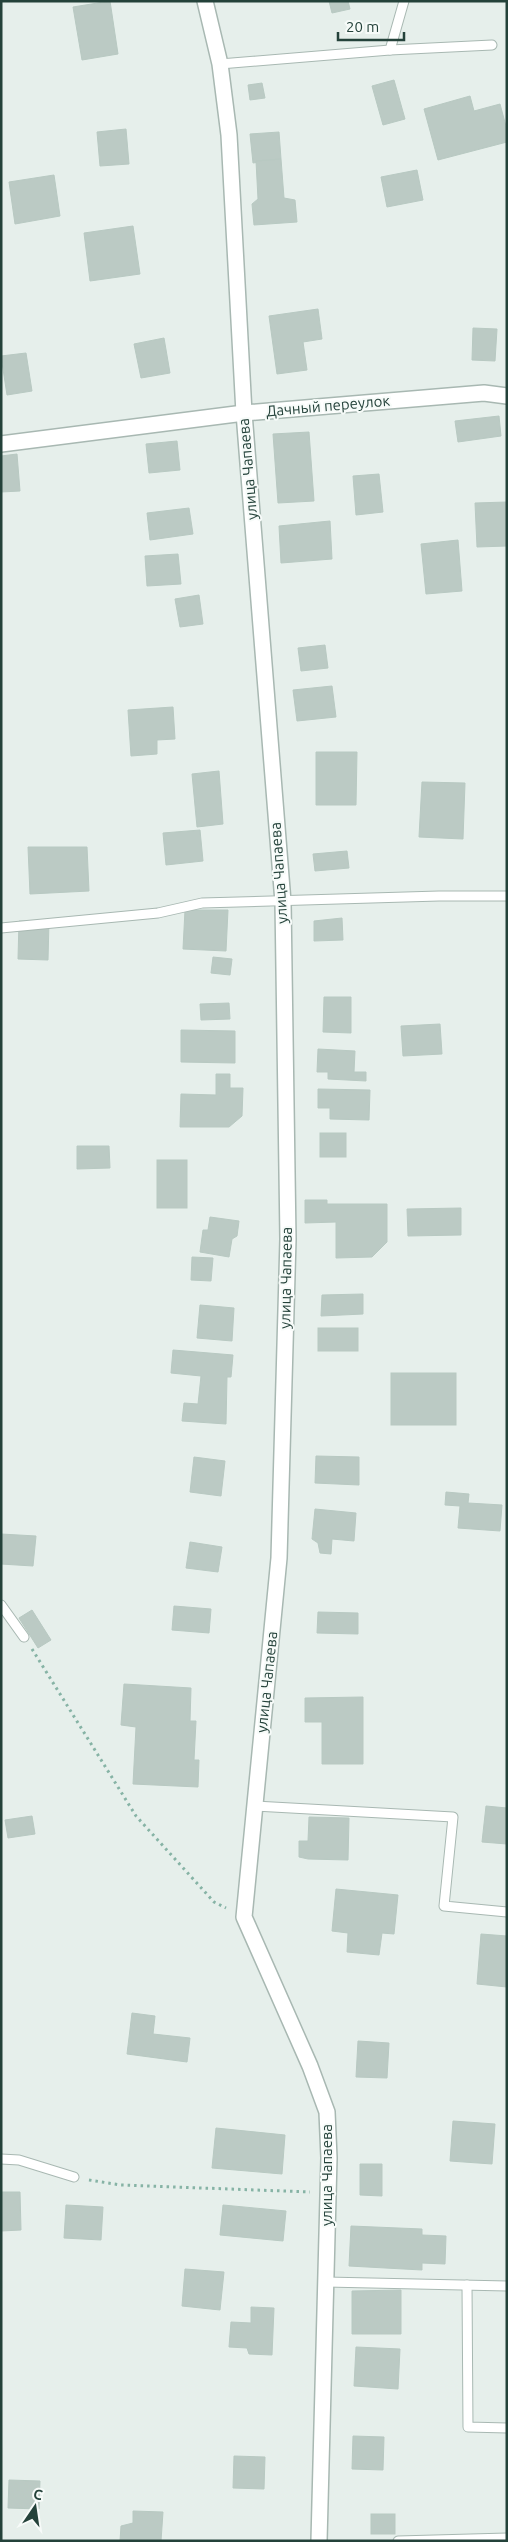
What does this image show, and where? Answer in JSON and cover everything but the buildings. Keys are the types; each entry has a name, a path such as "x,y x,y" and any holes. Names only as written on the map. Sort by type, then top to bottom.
{"street":[{"name":"улица Чапаева","path":"204,1 220,64 229,135 244,413 283,902 288,1239 279,1548 244,1917 310,2066 327,2112 328,2193 319,2541"},
{"name":"Дачный переулок","path":"1,444 244,413 484,393 507,396"}],"lane":[{"path":"390,50 404,1"},
{"path":"220,64 390,50 492,45"},
{"path":"1,928 158,913 202,904 439,896 507,896"},
{"path":"1,1605 24,1638"},
{"path":"255,1806 453,1817 444,1906 507,1912"},
{"path":"1,2160 19,2160 74,2178"},
{"path":"326,2282 507,2286"},
{"path":"466,2285 468,2427 507,2428"},
{"path":"398,2541 507,2538"}],"path":[{"path":"24,1638 136,1816 214,1902 244,1917"},
{"path":"74,2178 121,2185 328,2193"}]}
